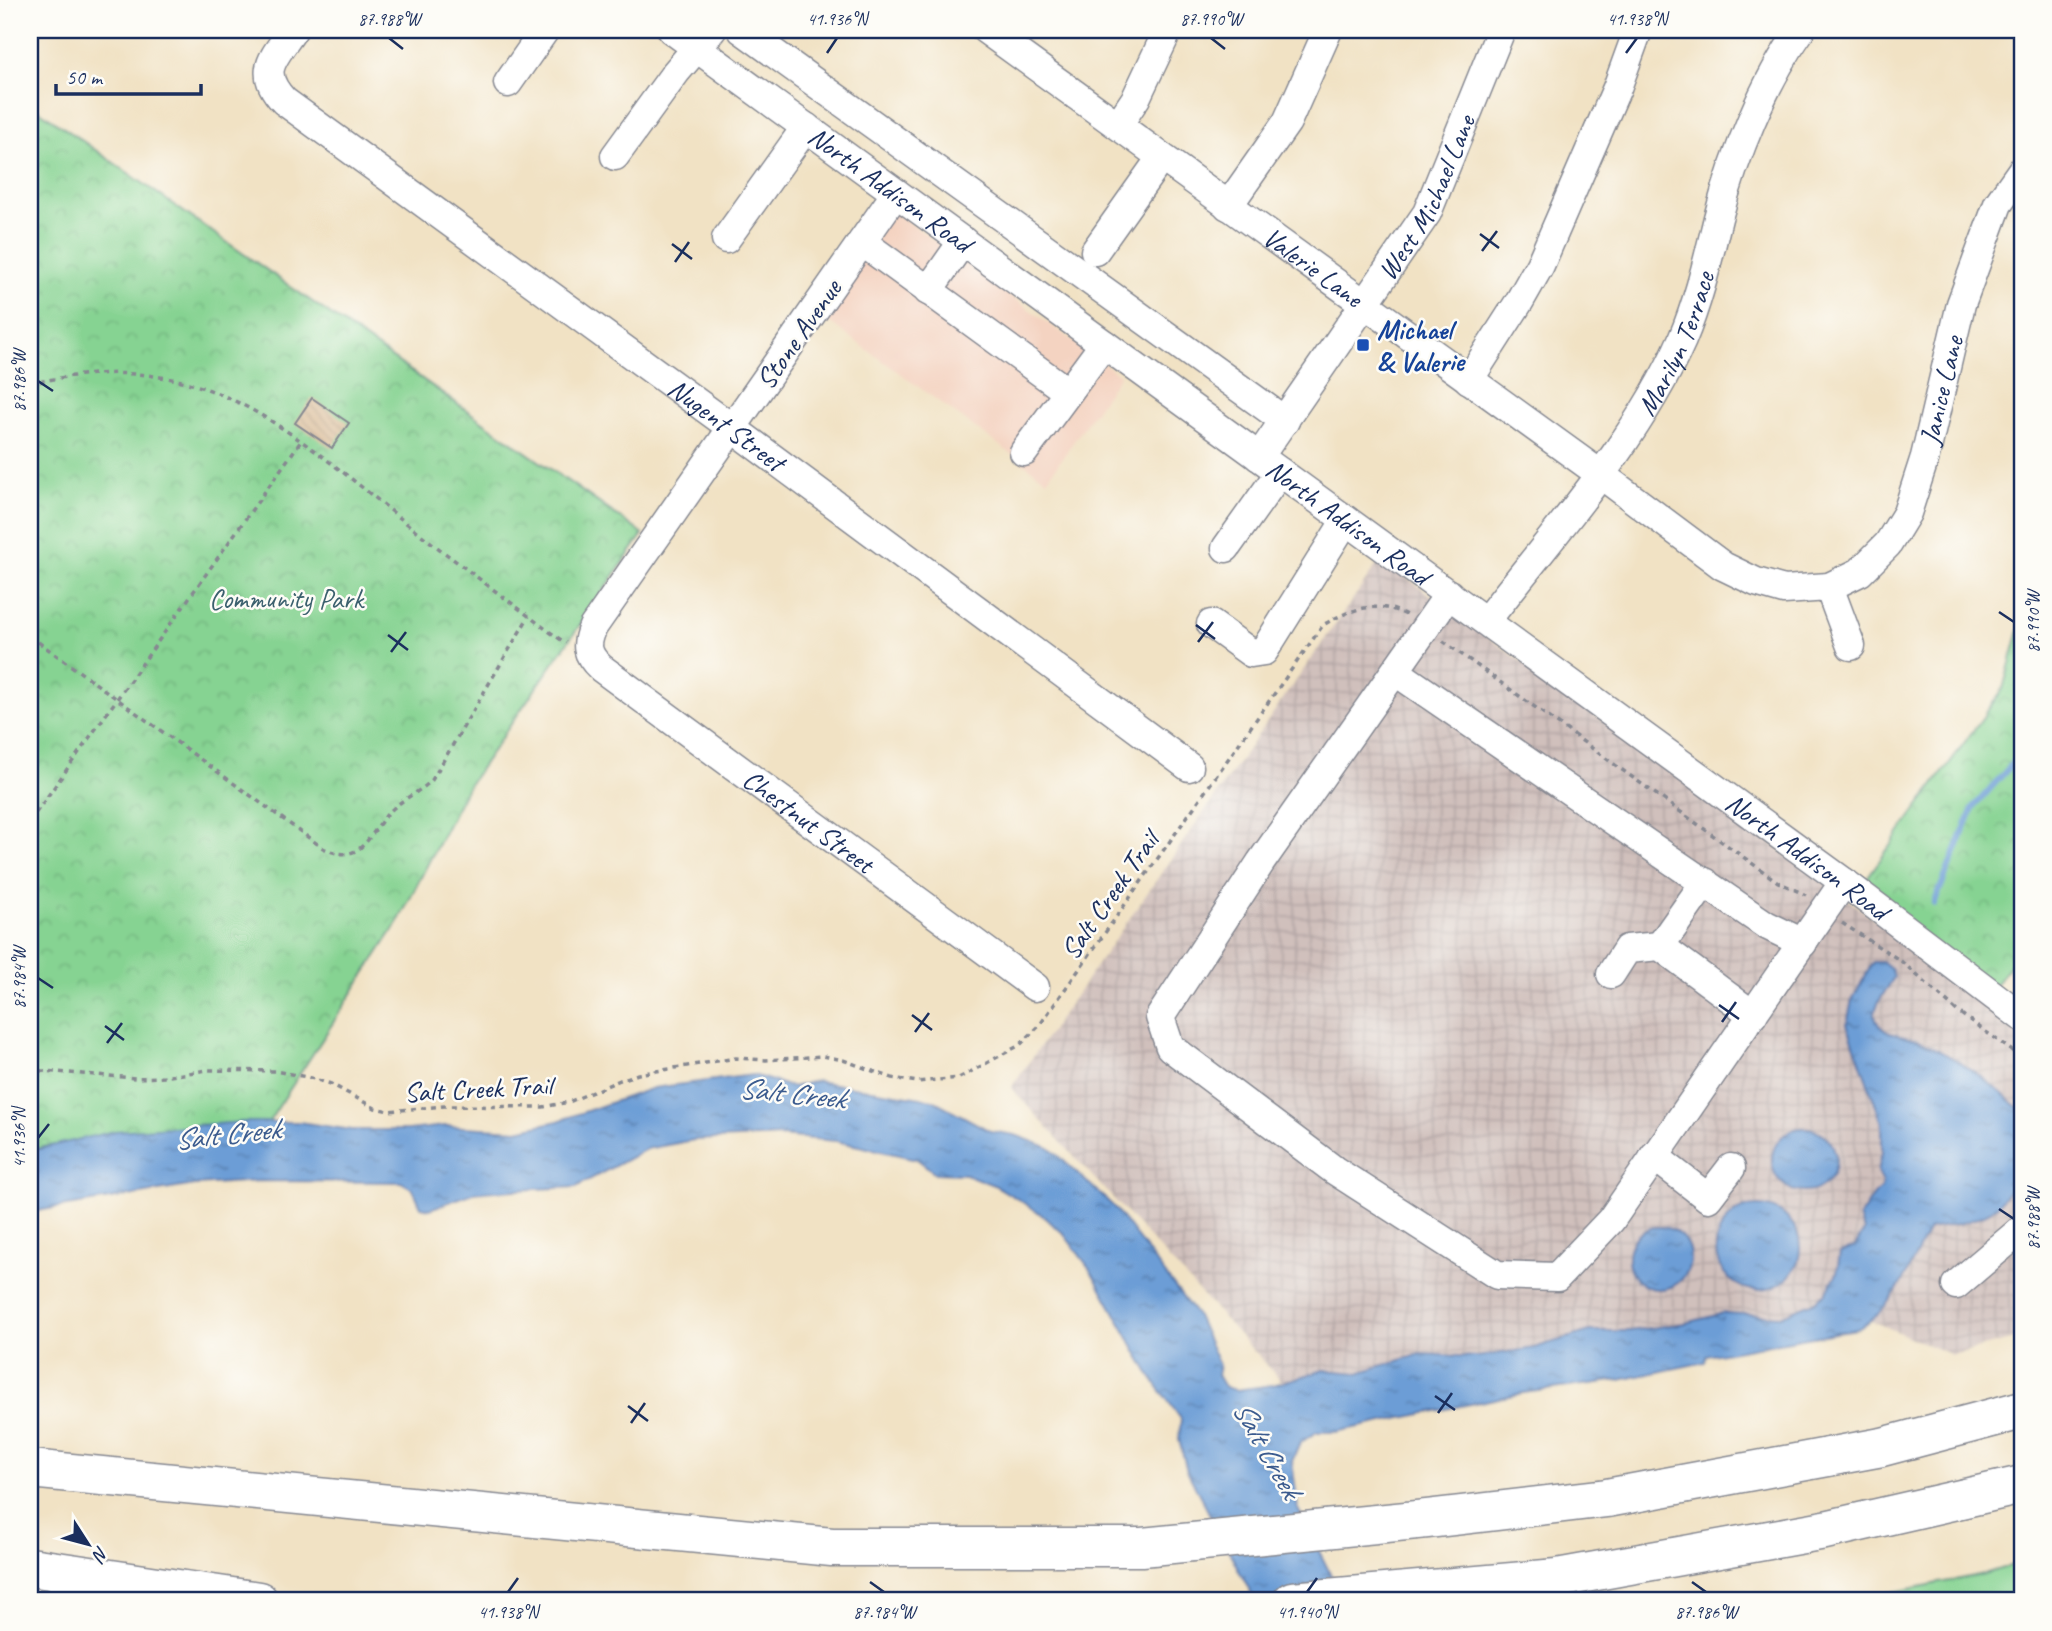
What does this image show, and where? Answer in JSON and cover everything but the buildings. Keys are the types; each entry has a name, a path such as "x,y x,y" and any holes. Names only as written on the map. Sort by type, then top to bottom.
{"highway":[{"path":"30,1469 832,1547 1142,1547 1427,1519 1621,1496 1882,1447 2022,1410"},
{"path":"1292,1601 1557,1578 1825,1530 2022,1485"},
{"path":"30,1567 260,1601"}],"street":[{"name":"Nugent Street","path":"293,30 270,67 268,79 284,101 1189,766"},
{"path":"508,83 545,30"},
{"name":"North Addison Road","path":"672,30 705,39 806,127 1844,883 2022,1017"},
{"path":"743,30 1285,421"},
{"name":"Valerie Lane","path":"986,30 1723,566 1756,582 1784,590"},
{"path":"1118,125 1136,98 1168,30"},
{"path":"1228,206 1287,122 1328,30"},
{"name":"West Michael Lane","path":"1226,548 1269,464 1285,421 1427,213 1501,30"},
{"path":"1469,380 1519,302 1539,265 1617,88 1638,30"},
{"name":"Marilyn Terrace","path":"1486,621 1600,474 1647,408 1668,370 1684,335 1709,260 1718,218 1745,138 1776,68 1801,30"},
{"path":"615,156 676,72 705,39"},
{"path":"726,239 806,127"},
{"path":"1095,251 1161,158"},
{"name":"Janice Lane","path":"1784,590 1829,587 1860,572 1888,544 1907,513 1925,457 1961,304 1998,204 2022,170"},
{"name":"Stone Avenue","path":"587,651 587,641 593,627 896,193"},
{"path":"928,291 963,241"},
{"path":"862,242 1068,392"},
{"path":"1024,452 1104,344"},
{"path":"1211,624 1251,653 1264,651 1346,520"},
{"path":"1829,587 1851,646"},
{"path":"1448,594 1427,628 1261,862 1160,1017 1170,1047 1334,1170 1497,1275 1557,1277 1611,1220 1844,883"},
{"name":"Chestnut Street","path":"587,651 601,668 1035,987"},
{"path":"1395,672 1766,925 1803,943"},
{"path":"1660,946 1705,882"},
{"path":"1611,974 1627,948 1660,946 1753,1015"},
{"path":"1654,1156 1707,1198 1731,1168"},
{"path":"1956,1285 2022,1229"}],"path":[{"path":"30,384 65,375 103,373 144,375 210,390 301,441 565,643 587,651"},
{"path":"30,821 301,441"},
{"name":"Salt Creek Trail","path":"30,1070 135,1078 164,1077 207,1070 275,1072 331,1084 375,1108 389,1111 445,1106 543,1107 569,1102 638,1074 736,1058 766,1060 823,1056 843,1060 892,1078 917,1082 959,1078 1020,1045 1040,1026 1323,625 1338,616 1368,606 1403,613 1427,628 1778,882 1811,898 1900,961 1934,992 2022,1058"},
{"path":"30,636 323,848 335,854 346,855 358,850 394,807 421,791 432,780 529,616"}],"shaded area":[{"path":"882,203 1120,375 1047,480 818,314"},
{"path":"1381,559 2022,1027 2022,1337 1952,1355 1853,1313 1288,1388 1011,1088"}],"green space":[{"name":"Community Park","path":"30,104 643,534 466,789 397,924 268,1123 245,1122 42,1147 30,1151"},
{"path":"2022,619 2022,948 1993,988 1859,889 2003,689"},
{"path":"2022,1562 2022,1601 1849,1601 1984,1574"}],"water":[{"name":"Salt Creek","path":"1873,962 1882,962 1892,970 1894,977 1875,1011 1881,1028 1919,1041 1961,1063 2022,1111 2022,1176 1997,1205 1983,1215 1965,1222 1929,1229 1893,1296 1873,1318 1858,1328 1706,1356 1705,1362 1620,1380 1523,1393 1335,1432 1316,1432 1300,1443 1292,1461 1298,1509 1344,1601 1255,1601 1187,1471 1179,1440 1181,1419 1151,1377 1090,1269 1063,1233 1037,1211 996,1186 965,1174 935,1173 917,1159 836,1141 781,1136 694,1140 646,1149 576,1187 476,1192 430,1209 421,1207 413,1189 401,1182 260,1181 195,1185 30,1212 30,1151 115,1131 245,1122 299,1122 352,1130 409,1130 445,1126 518,1130 558,1121 653,1088 753,1075 792,1087 816,1081 933,1100 990,1131 1015,1135 1050,1148 1113,1206 1197,1316 1219,1365 1217,1375 1224,1387 1236,1390 1273,1385 1324,1370 1358,1373 1421,1354 1477,1357 1534,1348 1590,1331 1630,1331 1686,1323 1724,1313 1781,1316 1814,1302 1826,1293 1837,1273 1840,1253 1855,1247 1864,1231 1859,1217 1881,1188 1882,1181 1878,1172 1882,1152 1882,1123 1847,1024 1852,1000"},
{"path":"1798,1128 1810,1128 1827,1137 1834,1148 1834,1172 1827,1183 1810,1192 1798,1192 1786,1187 1777,1178 1772,1166 1772,1154 1777,1142 1786,1133"},
{"path":"1758,1206 1774,1209 1788,1218 1797,1232 1800,1248 1797,1264 1788,1278 1774,1287 1758,1290 1742,1287 1728,1278 1719,1264 1716,1248 1719,1232 1728,1218 1742,1209"},
{"path":"1659,1227 1681,1236 1690,1258 1681,1280 1659,1289 1637,1280 1628,1258 1637,1236"}],"waterway":[{"path":"1934,904 1973,808 2022,753"}],"place":[{"name":"Michael & Valerie","path":"1363,345"}]}
